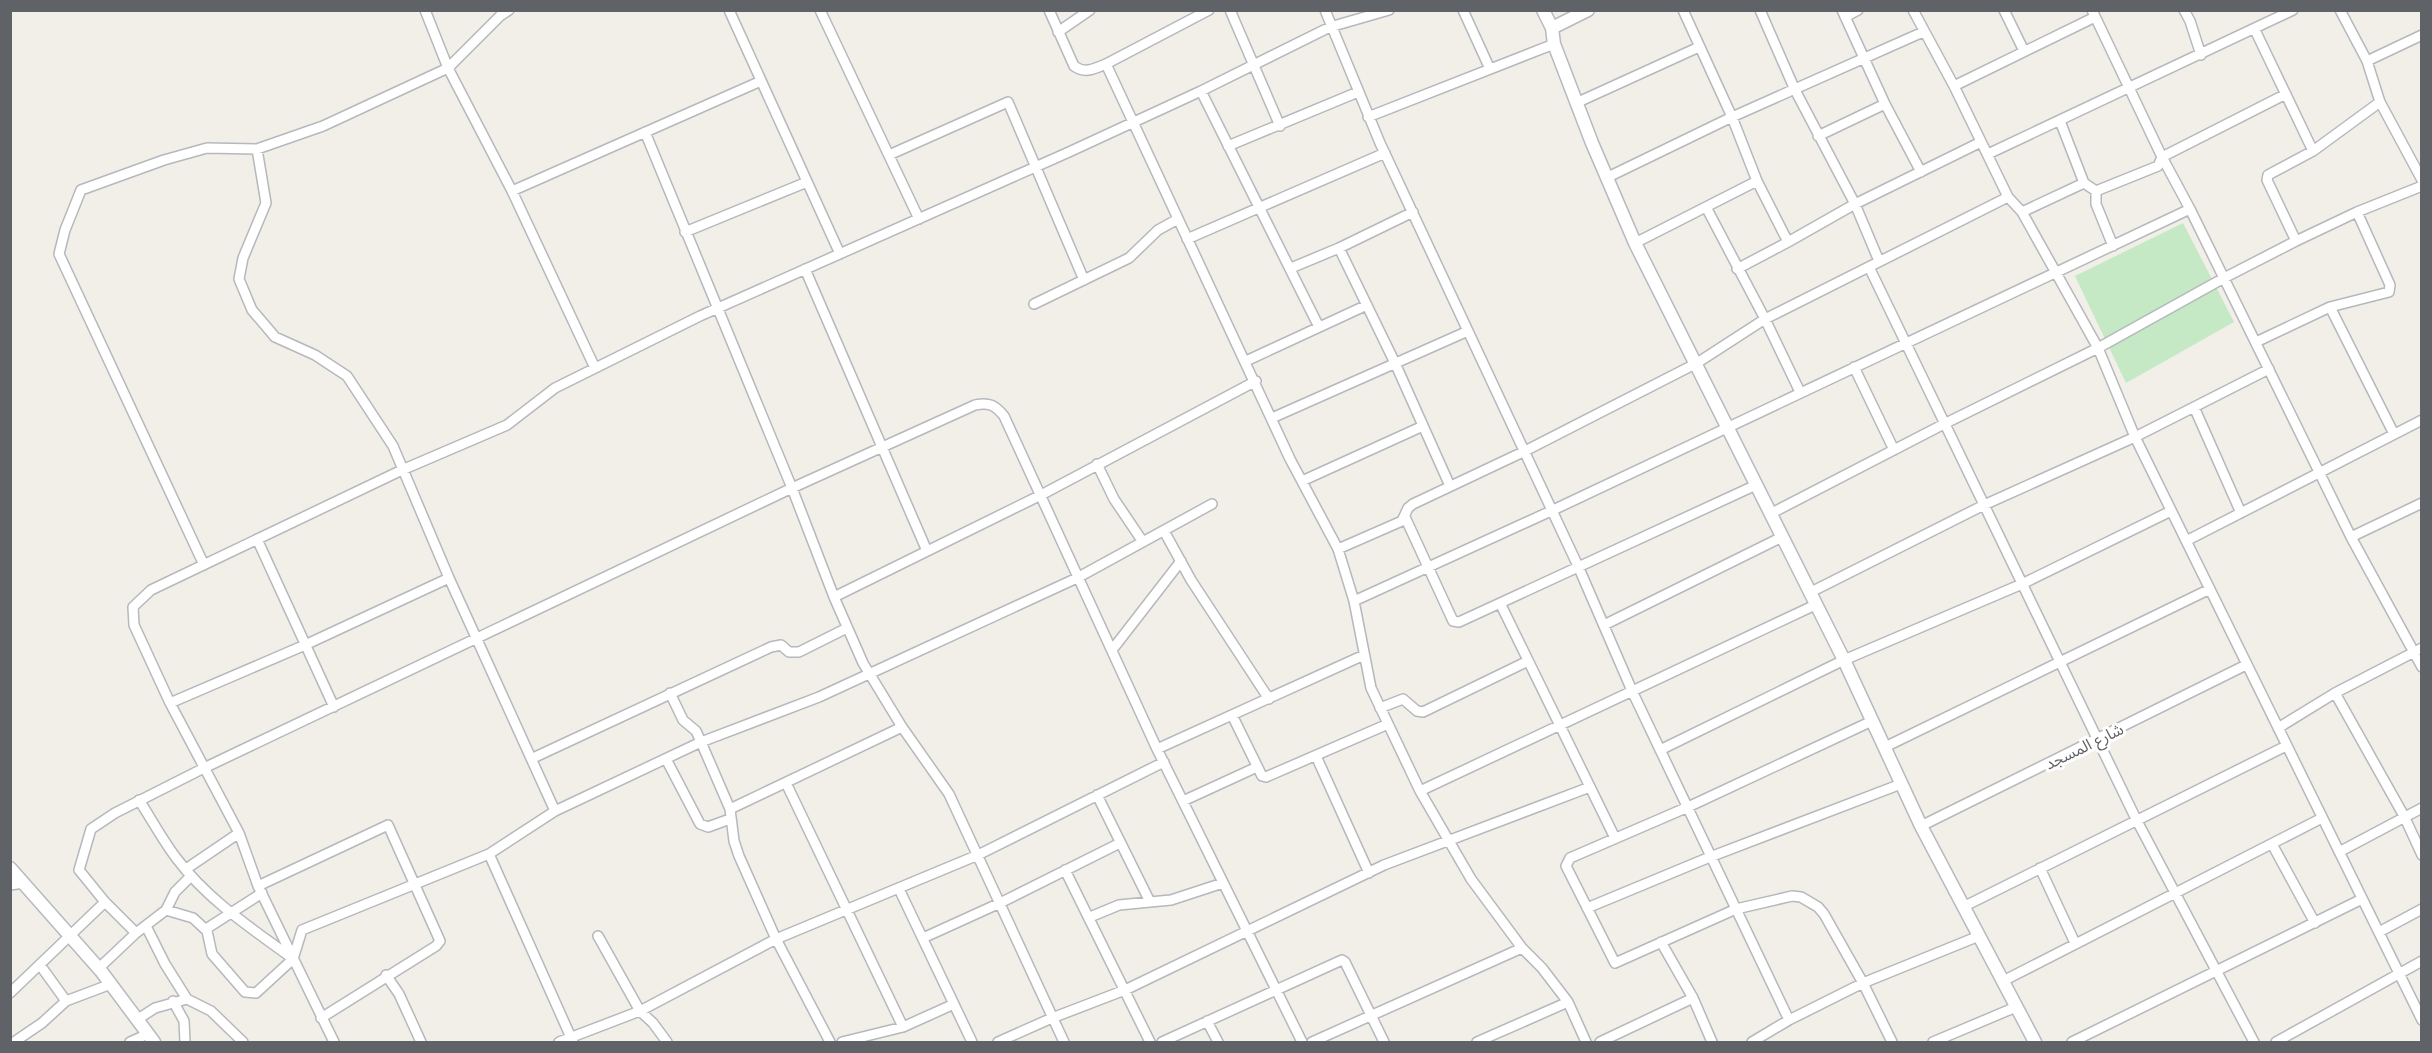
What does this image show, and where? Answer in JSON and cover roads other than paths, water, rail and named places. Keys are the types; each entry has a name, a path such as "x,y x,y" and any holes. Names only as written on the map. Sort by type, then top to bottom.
{"street":[{"path":"424,10 448,68 512,191 595,368"},
{"path":"204,565 59,254 65,230 81,190 164,160 207,148 257,149 323,126 448,68 500,16 510,10"},
{"path":"729,10 840,254"},
{"path":"820,10 919,219"},
{"path":"1048,10 1074,66 1081,71 1106,64 1209,10"},
{"path":"1058,33 1090,10"},
{"path":"1230,10 1280,126"},
{"path":"1325,10 1330,27 1384,153 1578,566 1633,693 1789,1020"},
{"path":"334,1042 260,889 239,833 171,703 134,625 133,607 151,590 402,470 507,425 555,388 717,308 1034,168 1201,91 1330,27 1389,10"},
{"path":"1463,10 1490,69"},
{"path":"1543,10 1552,28 1554,44 1576,103 1635,243 1844,660 1921,826 2035,1042"},
{"path":"1552,28 1588,10"},
{"path":"1683,10 1732,117 1757,181 1788,242"},
{"path":"1760,10 1795,90 1855,204 1879,261"},
{"path":"1858,10 1843,14 1920,172"},
{"path":"1913,10 2008,197 2022,212 2098,348 2135,437 2421,1020"},
{"path":"2004,10 2024,51"},
{"path":"2184,10 2201,55"},
{"path":"1988,154 2255,30 2293,10"},
{"path":"2340,10 2367,62 2380,102 2421,180"},
{"path":"1954,87 2094,14 2162,157 2190,209 2351,537 2418,650 2421,666"},
{"path":"2255,30 2313,151"},
{"path":"1606,178 1732,117 1923,32"},
{"path":"2367,62 2421,35"},
{"path":"1368,117 1554,44"},
{"path":"1576,103 1699,47"},
{"path":"1106,64 1302,481 1338,549 1354,601 1371,687 1420,791 1471,879 1522,948 1542,968 1568,1002 1586,1042"},
{"path":"512,191 761,81"},
{"path":"1201,91 1292,268 1319,327"},
{"path":"1228,146 1358,92"},
{"path":"2096,191 2158,166 2162,157 2286,94"},
{"path":"889,155 1008,102 1034,168 1084,280"},
{"path":"2296,241 2267,180 2268,175 2313,151 2380,102"},
{"path":"1818,136 1885,104"},
{"path":"2060,122 2085,183 2096,191"},
{"path":"645,132 792,488 847,628 869,674 902,727 949,794 1064,1042"},
{"path":"1737,269 1855,204 1981,142"},
{"path":"257,149 266,203 243,258 239,279 252,310 275,337 315,355 347,376 393,446 449,578 555,811"},
{"path":"1187,238 1384,153"},
{"path":"1635,243 1757,181"},
{"path":"685,232 807,182"},
{"path":"2022,212 2085,183"},
{"path":"1770,514 2098,348 2296,241 2357,212 2421,186"},
{"path":"2096,191 2096,204 2113,246"},
{"path":"1338,549 1402,521 1410,506 1523,452 1697,363 1765,319 2008,197"},
{"path":"1706,207 1765,319 1800,392"},
{"path":"1354,601 1551,511 2190,209"},
{"path":"1292,268 1340,248 1413,212"},
{"path":"2256,342 2330,307 2389,292 2390,285 2357,212"},
{"path":"1034,304 1129,258 1158,230 1178,219"},
{"path":"1340,248 1450,486"},
{"path":"1869,267 2136,819 2254,1042"},
{"path":"805,269 927,551"},
{"path":"1246,361 1367,304"},
{"path":"2330,307 2394,434"},
{"path":"1272,418 1468,331"},
{"path":"1854,367 1894,450"},
{"path":"1809,593 1984,505 2135,437 2269,369"},
{"path":"834,597 1041,495 1256,381"},
{"path":"136,933 105,902 79,870 91,829 115,813 204,768 792,488 975,405 985,403 996,406 1004,416 1157,749 1302,1042"},
{"path":"2194,407 2241,513"},
{"path":"2186,541 2421,420"},
{"path":"1302,481 1423,426"},
{"path":"1097,464 1113,499 1143,542"},
{"path":"1405,517 1452,621 1459,622 1756,485"},
{"path":"2351,537 2421,503"},
{"path":"166,910 193,918 206,929 212,954 248,994 256,993 293,958 302,930 489,854 555,811 701,742 819,698 1077,578 1212,504"},
{"path":"1660,750 1844,660 2022,584 2171,511"},
{"path":"1164,531 1269,699"},
{"path":"1604,625 1782,537"},
{"path":"257,539 334,707"},
{"path":"1112,650 1181,561"},
{"path":"171,703 305,645 449,578"},
{"path":"1885,747 2210,589"},
{"path":"1500,603 1615,838"},
{"path":"1420,791 1633,693 1815,605"},
{"path":"532,758 777,644 789,652 799,652 847,628"},
{"path":"2278,728 2335,693 2418,650"},
{"path":"1157,749 1364,655"},
{"path":"1380,708 1403,699 1416,711 1423,712 1528,662"},
{"name":"شارع المسجد","path":"1921,826 2246,665"},
{"path":"670,693 683,720 696,731 730,809 736,849 776,939 830,1042"},
{"path":"2335,693 2404,816 2421,855"},
{"path":"1232,715 1257,767 1262,776 1266,777 1388,724"},
{"path":"1872,721 1568,860 1566,866 1615,963 1736,909 1792,896 1812,902 1824,914 1863,983 1892,1042"},
{"path":"730,809 902,727"},
{"path":"1963,907 2286,746"},
{"path":"1316,756 1369,873"},
{"path":"666,759 700,824 708,827 730,819"},
{"path":"559,1042 572,1040 640,1011 776,939 978,855 1164,762"},
{"path":"1183,801 1257,767"},
{"path":"786,783 903,1027"},
{"path":"1587,908 1710,857 1901,784"},
{"path":"998,1042 1125,990 1369,873 1590,787"},
{"path":"1097,795 1150,902"},
{"path":"139,800 188,872 231,913 293,958"},
{"path":"2339,852 2421,808"},
{"path":"2003,981 2322,818"},
{"path":"206,929 231,913 260,889 388,825 440,941 434,948 386,975 321,1018"},
{"path":"99,969 136,933 166,910 188,872 239,833"},
{"path":"923,938 1000,903 1120,843"},
{"path":"2271,843 2315,923"},
{"path":"489,854 572,1040"},
{"path":"10,868 70,934 151,1038 130,1042"},
{"path":"2040,868 2075,944"},
{"path":"1065,870 1150,1042"},
{"path":"10,885 24,883"},
{"path":"1089,917 1119,905 1180,898 1223,883"},
{"path":"899,889 972,1042"},
{"path":"2072,1042 2362,899"},
{"path":"10,993 105,902"},
{"path":"2379,932 2421,909"},
{"path":"146,926 165,964 187,999 212,1011 243,1042"},
{"path":"598,936 640,1011 653,1023 667,1042"},
{"path":"1752,1042 1789,1020 1863,983 1979,936"},
{"path":"1661,942 1693,998 1712,1042"},
{"path":"1312,1042 1522,948"},
{"path":"1162,1042 1342,960 1384,1042"},
{"path":"2276,1042 2421,961"},
{"path":"39,965 66,1001"},
{"path":"386,975 399,994 421,1042"},
{"path":"14,1042 42,1023 66,1001 111,984"},
{"path":"1600,1042 1693,998"},
{"path":"138,1019 172,1001 187,999"},
{"path":"172,1001 184,1021 185,1042"},
{"path":"1477,1042 1568,1002"},
{"path":"842,1042 903,1027 954,1004"},
{"path":"1933,1042 2016,1007"},
{"path":"1207,1021 1218,1042"}]}
